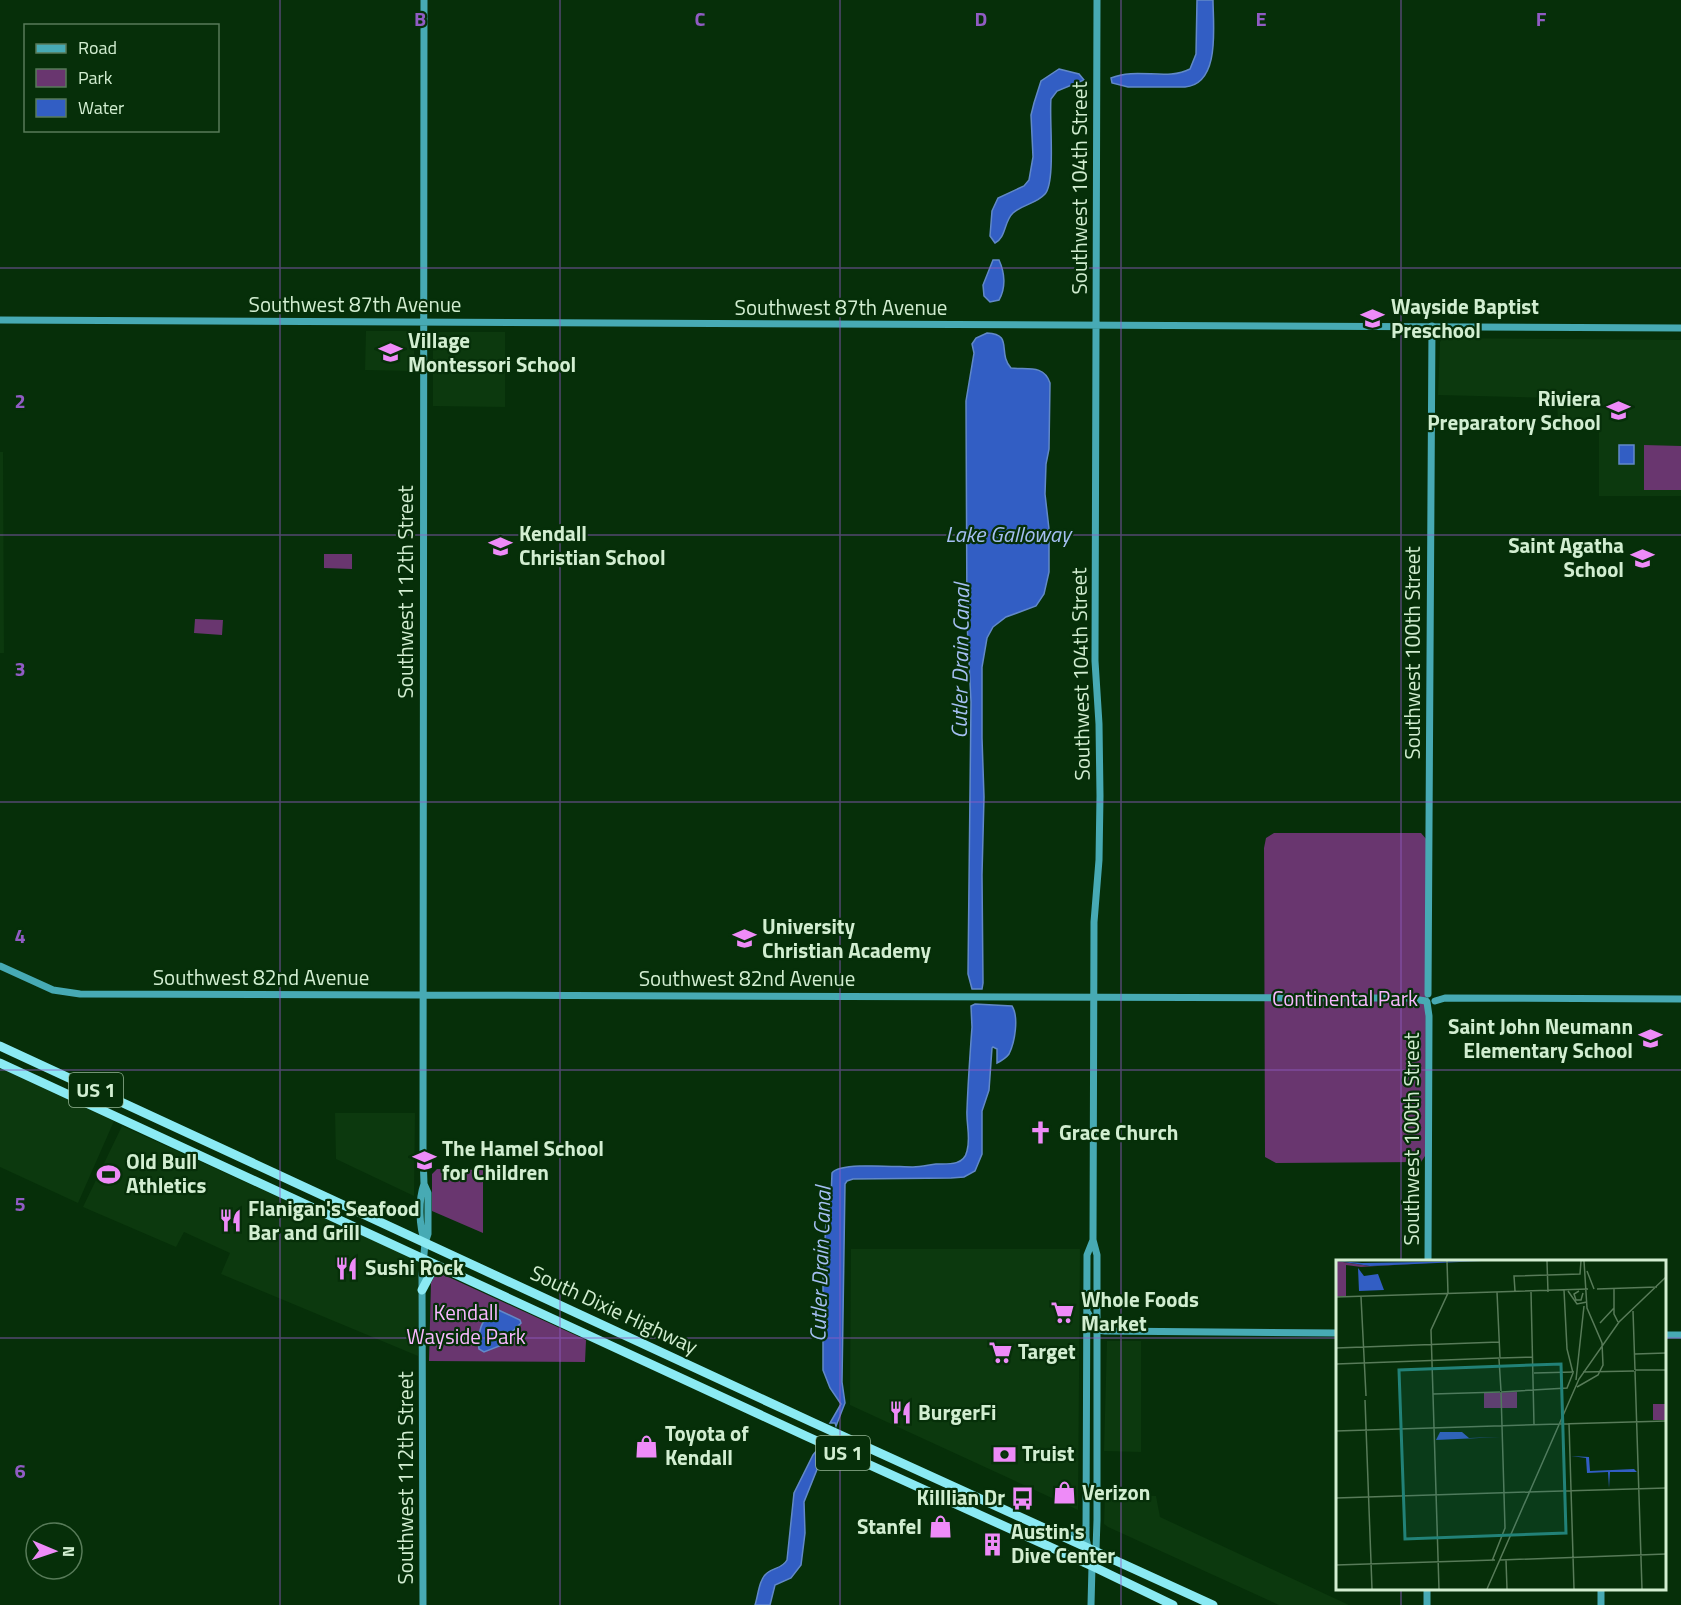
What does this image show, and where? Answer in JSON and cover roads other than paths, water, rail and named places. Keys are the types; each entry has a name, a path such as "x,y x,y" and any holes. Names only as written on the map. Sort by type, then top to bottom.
{"highway":[{"name":"South Dixie Highway","path":"0,1047 1214,1605"},
{"name":"South Dixie Highway","path":"0,1063 1173,1605"},
{"path":"120,1118 132,1113 152,1116"},
{"path":"422,1290 431,1273 441,1268"},
{"path":"591,1336 592,1320"}],"street":[{"name":"Southwest 112th Street","path":"423,1605 422,1290 424,1243 421,1231 421,1192 424,1184 424,0"},
{"name":"Southwest 104th Street","path":"1091,1605 1092,1549 1098,1510 1097,1255 1093,1240 1094,921 1099,860 1100,796 1095,661 1097,0"},
{"name":"Southwest 87th Avenue","path":"0,320 1681,328"},
{"name":"Southwest 100th Street","path":"1428,1260 1432,326"},
{"name":"Southwest 82nd Avenue","path":"0,966 53,990 88,994 1681,999"},
{"name":"Southwest 104th Street","path":"1092,1549 1086,1527 1086,1498 1087,1255 1093,1240"},
{"path":"1087,1311 1097,1330 1336,1334"},
{"path":"1086,1498 1098,1510"},
{"path":"1064,1536 1079,1534 1086,1527"}],"water":[{"path":"1197,0 1213,0 1214,38 1210,65 1205,76 1197,83 1185,87 1128,87 1112,83 1111,78 1121,75 1172,74 1190,69 1196,54"},
{"path":"1059,69 1079,74 1084,80 1057,91 1051,99 1051,164 1048,187 1045,194 1010,216 999,241 995,243 990,236 992,211 998,198 1024,186 1029,180 1033,157 1031,115 1034,103 1041,81"},
{"path":"993,260 999,260 1003,270 1004,285 999,300 990,302 984,296 983,285"},
{"name":"Lake Galloway","path":"987,333 995,334 1003,341 1005,356 1011,368 1039,370 1050,383 1049,449 1045,494 1049,529 1049,572 1044,594 1036,606 1006,617 993,627 987,638 982,667 983,983 982,989 972,989 968,974 971,702 967,622 966,401 974,353 972,344 976,338"},
{"path":"1619,445 1634,445 1634,464 1619,464"},
{"path":"975,1004 1012,1006 1016,1023 1013,1043 1008,1055 997,1063 997,1049 992,1048 989,1090 982,1111 982,1154 975,1171 964,1177 853,1179 845,1184 842,1382 845,1403 836,1426 835,1423 830,1423 841,1404 830,1388 823,1370 823,1282 826,1220 831,1197 832,1173 846,1167 916,1167 954,1163 959,1162 965,1156 969,1141 967,1115 971,1006"},
{"path":"492,1307 520,1320 521,1323 502,1345 484,1352 479,1349 479,1332"},
{"path":"818,1449 824,1452 804,1502 805,1533 801,1565 791,1578 775,1585 770,1605 755,1605 764,1576 783,1565 787,1560 794,1493"}],"place":[{"name":"Wayside Baptist Preschool","path":"1373,319"},
{"name":"Village Montessori School","path":"390,353"},
{"name":"Riviera Preparatory School","path":"1619,411"},
{"name":"Kendall Christian School","path":"501,546"},
{"name":"Saint Agatha School","path":"1642,558"},
{"name":"University Christian Academy","path":"744,939"},
{"name":"Saint John Neumann Elementary School","path":"1651,1039"},
{"name":"Grace Church","path":"1041,1133"},
{"name":"The Hamel School for Children","path":"424,1161"},
{"name":"Old Bull Athletics","path":"108,1174"},
{"name":"Flanigan's Seafood Bar and Grill","path":"230,1221"},
{"name":"Sushi Rock","path":"347,1268"},
{"name":"Whole Foods Market","path":"1063,1312"},
{"name":"Target","path":"1000,1352"},
{"name":"BurgerFi","path":"900,1413"},
{"name":"Toyota of Kendall","path":"647,1446"},
{"name":"Truist","path":"1004,1454"},
{"name":"Verizon","path":"1064,1493"},
{"name":"Killlian Dr","path":"1023,1498"},
{"name":"Stanfel","path":"940,1527"},
{"name":"Austin's Dive Center","path":"993,1544"}],"water label":[{"name":"Cutler Drain Canal","path":"960,661"},
{"name":"Cutler Drain Canal","path":"820,1264"}],"park label":[{"name":"Continental Park","path":"1345,999"},
{"name":"Kendall Wayside Park","path":"466,1325"}]}
